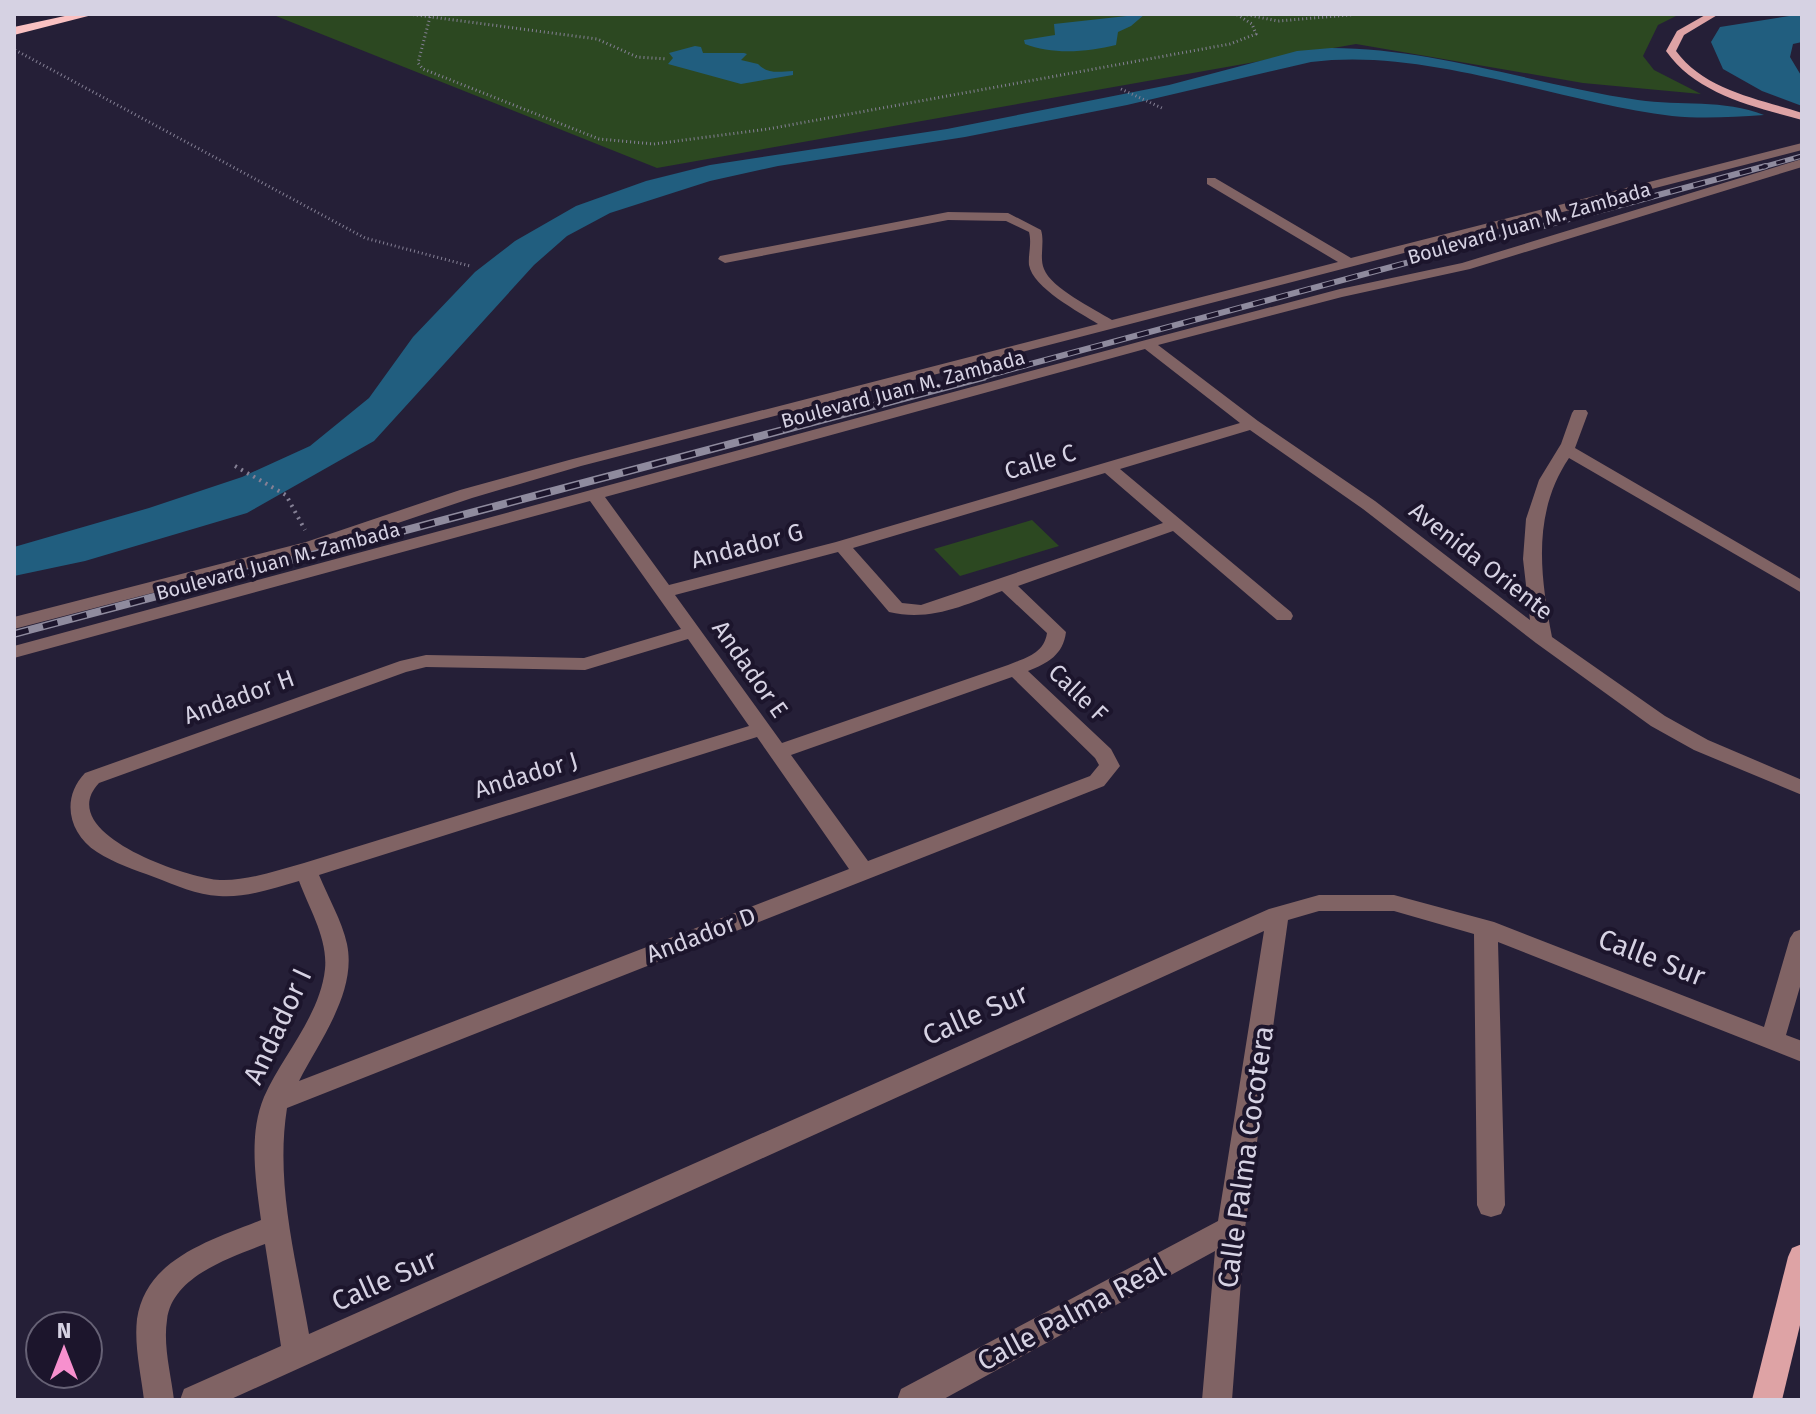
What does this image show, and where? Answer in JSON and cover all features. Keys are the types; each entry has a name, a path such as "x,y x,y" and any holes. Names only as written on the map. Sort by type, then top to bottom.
{"highway":[{"path":"14,31 90,14"}],"main road":[{"path":"1714,14 1680,33 1671,51 1679,65 1712,85 1802,117"},
{"path":"1767,1400 1802,1257"}],"street":[{"name":"Boulevard Juan M. Zambada","path":"14,623 312,546 466,494 575,463 1802,146"},
{"name":"Boulevard Juan M. Zambada","path":"14,652 1147,344 1340,293 1465,266 1802,163"},
{"path":"1211,181 1348,262"},
{"path":"725,259 948,216 1008,217 1035,230 1040,241 1036,266 1040,275 1053,288 1112,326"},
{"name":"Avenida Oriente","path":"1147,344 1658,721 1701,745 1802,788"},
{"path":"1543,639 1532,579 1531,544 1536,511 1548,477 1567,450 1580,413"},
{"name":"Calle C","path":"842,546 1252,424"},
{"path":"1567,450 1802,588"},
{"path":"1108,467 1284,616"},
{"name":"Andador E","path":"595,495 863,872"},
{"path":"842,546 892,604 905,611 941,607 1176,524"},
{"name":"Andador G","path":"664,592 842,546"},
{"path":"778,752 1015,669 1051,653 1056,646 1057,632 1005,584"},
{"name":"Andador H","path":"306,871 240,888 204,886 103,846 86,826 77,805 77,796 92,778 400,667 426,661 585,664 692,632"},
{"name":"Calle F","path":"1015,669 1104,754"},
{"name":"Andador J","path":"306,871 761,729"},
{"name":"Andador D","path":"275,1101 1097,781 1110,766 1104,754"},
{"name":"Andador I","path":"297,1354 269,1181 268,1145 275,1101 330,998 337,969 335,943 306,871"},
{"name":"Calle Sur","path":"195,1400 1277,915 1319,903 1394,903 1486,928 1773,1038 1802,1052"},
{"name":"Calle Palma Cocotera","path":"1217,1400 1231,1228 1277,915"},
{"path":"1486,928 1491,1205"},
{"path":"1773,1038 1802,938"},
{"path":"159,1400 152,1318 157,1298 167,1282 185,1268 276,1227"},
{"name":"Calle Palma Real","path":"912,1400 1231,1228"}],"path":[{"path":"409,14 597,39 637,57 667,59"},
{"path":"430,17 418,63 423,69 599,139 646,144 693,141 768,129 1230,44 1256,34 1252,24 1240,14"},
{"path":"1240,14 1296,21 1361,14"},
{"path":"14,50 365,238 470,266"},
{"path":"1121,89 1164,109"},
{"path":"235,466 286,495 312,546"}],"green space":[{"path":"271,14 1680,14 1658,25 1643,56 1654,70 1701,94 1583,83 1356,44 657,168"},
{"path":"1032,520 1059,546 960,576 934,549"}],"water":[{"path":"1145,14 1118,32 1116,45 1082,51 1058,51 1025,44 1024,40 1055,35 1054,24"},
{"path":"1802,14 1802,42 1793,44 1790,57 1802,77 1802,106 1762,91 1723,69 1711,42 1720,27"},
{"path":"701,47 703,53 744,53 747,54 741,60 770,71 793,71 793,75 741,84 668,64 673,58 669,53"},
{"path":"1331,48 1447,60 1638,100 1733,107 1764,115 1672,116 1583,100 1446,69 1355,59 1311,62 1127,105 965,137 778,166 710,181 610,213 567,236 534,265 374,441 247,513 85,561 14,576 14,547 242,477 310,446 369,398 413,337 475,272 515,241 576,206 646,181 710,165 947,129 1169,85 1297,51"}],"railway":[{"path":"1759,168 1802,156"},
{"path":"975,379 1766,166"},
{"path":"14,634 983,377"}]}
